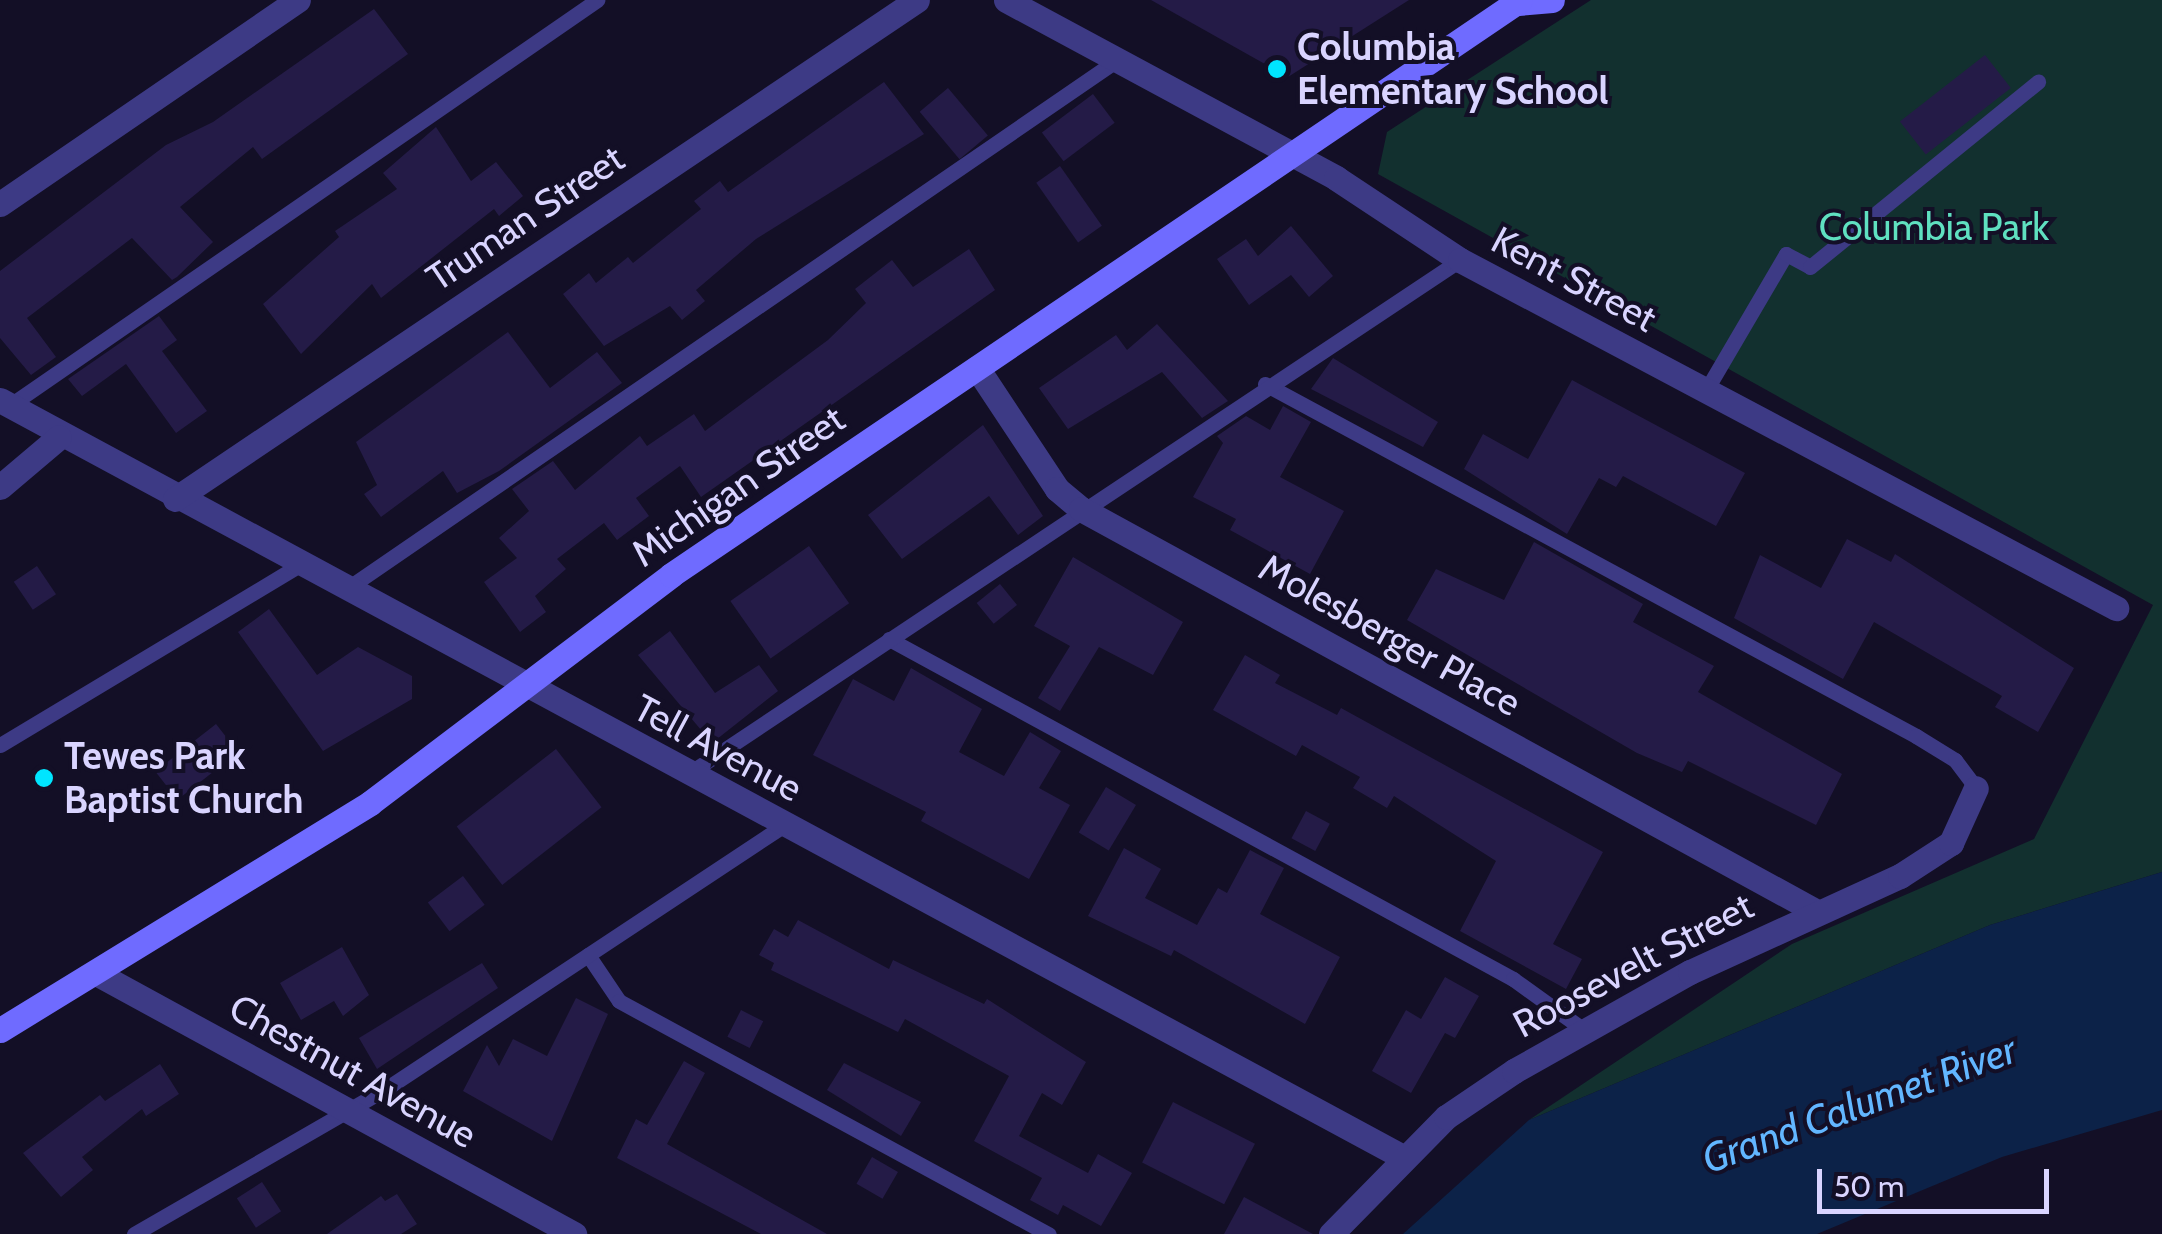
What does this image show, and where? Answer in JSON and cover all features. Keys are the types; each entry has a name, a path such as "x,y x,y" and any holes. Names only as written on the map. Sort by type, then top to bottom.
{"main road":[{"name":"Michigan Street","path":"0,1030 340,823 671,575 1298,157 1519,1 1552,0"}],"street":[{"path":"0,204 298,0"},
{"name":"Truman Street","path":"175,499 917,0"},
{"name":"Kent Street","path":"1006,0 1298,157 1460,260 2116,608"},
{"name":"Molesberger Place","path":"977,368 1057,489 1081,509 1817,912"},
{"name":"Tell Avenue","path":"4,403 59,438 1403,1157"},
{"path":"0,487 59,438"},
{"name":"Roosevelt Street","path":"1330,1234 1403,1157 1479,1094 1584,1030 1951,844 1976,788"},
{"name":"Chestnut Avenue","path":"96,973 570,1233"}],"lane":[{"path":"4,403 597,0"},
{"path":"345,590 1117,60"},
{"path":"1705,392 1786,254 1810,267 2038,82"},
{"path":"688,774 1264,384 1460,260"},
{"path":"1264,384 1916,736 1955,760 1976,788"},
{"path":"0,746 298,566"},
{"path":"889,638 1513,978 1584,1030"},
{"path":"134,1234 343,1109 390,1086 784,826"},
{"path":"588,955 619,1001 1050,1234"}],"green space":[{"name":"Columbia Park","path":"1591,0 2162,0 2162,872 1990,925 1529,1120 1792,944 2034,839 2153,605 1378,174 1387,132"}],"water":[{"name":"Grand Calumet River","path":"2162,872 2162,1110 2002,1157 1817,1234 1403,1234 1529,1120 1990,925"}],"building":[{"path":"1151,0 1409,0 1288,77"},
{"path":"374,9 408,54 262,159 253,147 180,207 213,242 177,277 172,280 132,238 27,318 56,357 31,375 0,338 0,271 166,145 213,122"},
{"path":"1985,55 2011,88 1926,155 1900,121"},
{"path":"884,82 924,134 756,239 696,290 705,301 682,320 670,306 604,346 563,294 589,273 596,283 628,257 633,263 701,209 694,201 720,181 728,192"},
{"path":"948,88 988,135 960,159 920,112"},
{"path":"1093,94 1115,123 1064,161 1042,133"},
{"path":"436,127 471,181 496,162 523,196 499,216 494,209 381,298 372,284 301,354 263,304 339,237 335,231 397,189 383,173"},
{"path":"1060,166 1102,226 1078,242 1036,183"},
{"path":"1291,226 1333,276 1309,297 1291,275 1249,305 1217,259 1246,239 1258,256"},
{"path":"969,249 995,290 701,497 680,466 636,498 649,516 617,540 604,523 557,559 566,569 535,596 546,612 520,632 484,582 517,558 499,538 529,511 512,489 553,461 575,490 640,436 647,446 694,414 705,431 828,340 866,303 855,289 892,260 913,287"},
{"path":"159,316 177,340 162,351 207,411 176,433 126,364 82,396 68,379"},
{"path":"1157,324 1228,401 1202,418 1162,372 1068,429 1039,388 1116,335 1127,350"},
{"path":"508,332 550,388 597,352 622,383 499,471 457,493 443,471 381,517 364,494 377,485 356,442"},
{"path":"1333,358 1438,422 1423,447 1311,389"},
{"path":"1572,380 1745,473 1716,526 1623,476 1616,487 1599,478 1567,534 1464,469 1483,434 1528,459"},
{"path":"1283,406 1311,422 1280,477 1344,511 1310,574 1230,530 1236,519 1193,497 1223,443 1217,436 1246,416 1270,430"},
{"path":"983,425 1043,516 1018,535 989,496 902,559 868,515"},
{"path":"1847,539 1891,562 1895,554 2074,668 2038,732 1995,707 2002,696 1874,622 1843,679 1734,618 1760,555 1821,588"},
{"path":"1534,542 1643,604 1633,622 1714,666 1698,692 1842,774 1816,825 1688,761 1682,772 1637,753 1407,620 1436,569 1504,600"},
{"path":"809,546 849,603 771,658 730,601"},
{"path":"1073,557 1183,622 1153,675 1099,647 1060,711 1038,698 1070,646 1034,626"},
{"path":"37,566 56,594 33,610 14,582"},
{"path":"1000,584 1017,605 994,624 977,603"},
{"path":"269,609 317,675 358,647 412,676 412,699 323,751 238,632"},
{"path":"670,631 715,693 759,665 778,691 712,743 638,655"},
{"path":"1245,655 1280,675 1275,683 1337,715 1341,708 1603,852 1553,944 1582,959 1566,989 1460,931 1496,861 1394,796 1387,808 1353,788 1360,777 1302,745 1296,756 1213,710"},
{"path":"911,668 982,709 959,752 1004,776 1030,732 1061,751 1039,788 1070,805 1029,879 921,821 926,812 813,755 853,679 894,701"},
{"path":"216,724 238,752 177,800 155,771"},
{"path":"556,749 602,807 502,885 457,827"},
{"path":"1106,787 1136,805 1109,850 1079,832"},
{"path":"1306,811 1330,824 1315,851 1291,838"},
{"path":"1124,848 1161,869 1145,898 1197,925 1218,888 1227,893 1250,850 1284,868 1260,914 1340,957 1305,1024 1174,950 1171,956 1088,916"},
{"path":"463,876 485,905 450,931 428,902"},
{"path":"798,920 889,969 893,960 984,1004 987,999 1086,1062 1062,1105 1042,1093 1019,1136 1088,1173 1098,1154 1132,1173 1101,1226 1063,1205 1058,1215 1030,1200 1042,1178 974,1141 1009,1076 905,1019 898,1032 771,970 774,963 759,955 774,929 788,937"},
{"path":"342,947 369,995 343,1016 334,1001 301,1020 280,983"},
{"path":"482,963 498,988 377,1069 359,1038"},
{"path":"1445,977 1479,996 1455,1038 1445,1033 1411,1093 1372,1071 1406,1010 1421,1019"},
{"path":"576,998 608,1014 552,1141 463,1091 487,1045 499,1066 513,1039 547,1056"},
{"path":"741,1010 763,1021 750,1048 727,1037"},
{"path":"684,1061 705,1073 667,1144 827,1234 761,1234 617,1158 636,1119 647,1125"},
{"path":"844,1063 921,1102 901,1136 827,1090"},
{"path":"160,1064 179,1094 146,1116 142,1109 82,1157 93,1170 61,1197 23,1153 100,1095 105,1101"},
{"path":"1173,1102 1255,1144 1224,1204 1142,1163"},
{"path":"872,1157 898,1172 882,1199 856,1184"},
{"path":"262,1182 281,1211 256,1228 237,1198"},
{"path":"397,1194 417,1224 401,1234 327,1234 381,1196 385,1201"},
{"path":"1244,1197 1313,1234 1224,1234"}],"place":[{"name":"Columbia Elementary School","path":"1277,69"},
{"name":"Tewes Park Baptist Church","path":"44,778"}]}
